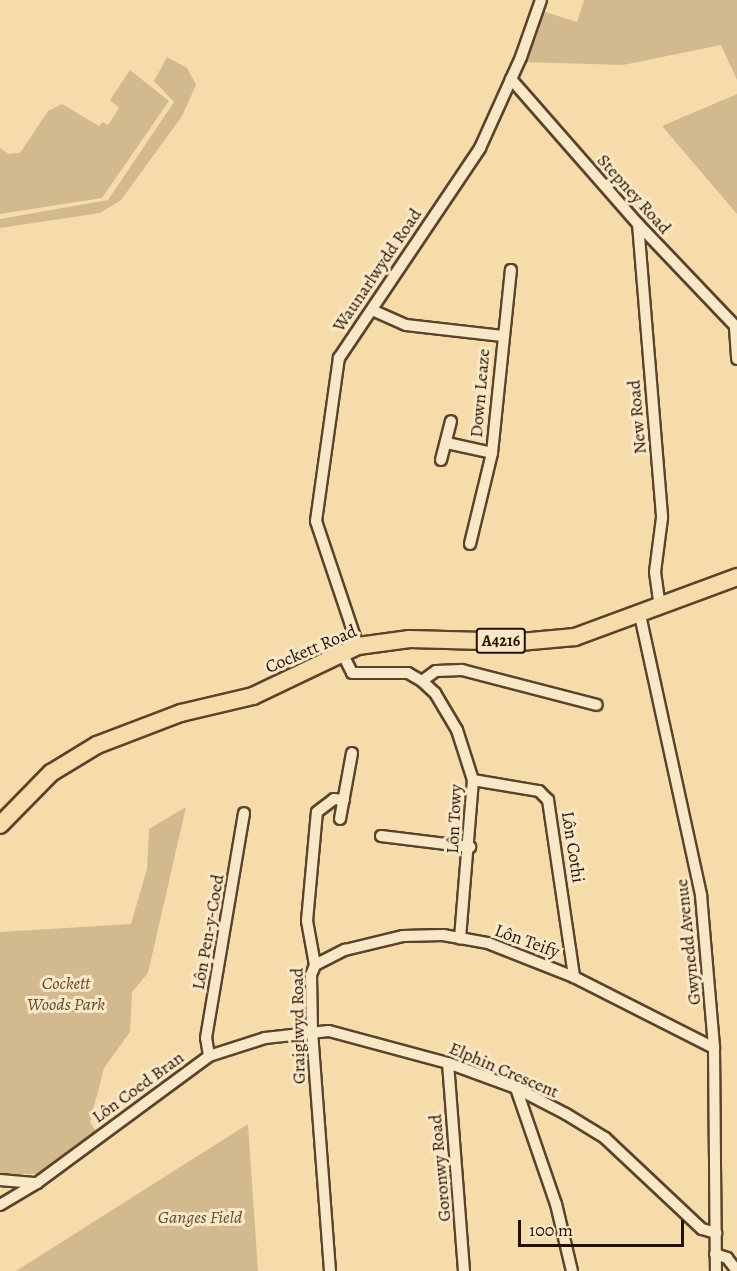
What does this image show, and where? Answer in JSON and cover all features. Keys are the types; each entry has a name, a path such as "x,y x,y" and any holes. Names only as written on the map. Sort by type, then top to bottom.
{"main road":[{"name":"Cockett Road","path":"0,825 51,773 97,745 169,717 253,696 358,646 410,639 520,642 576,636 640,615 737,577"}],"street":[{"name":"Waunarlwydd Road","path":"358,646 316,521 339,358 480,148 511,79 541,0"},
{"name":"Stepney Road","path":"511,79 638,224 736,328"},
{"name":"New Road","path":"638,224 662,518 655,572 660,606"},
{"name":"Down Leaze","path":"470,544 492,453 502,336 511,270"},
{"path":"372,310 406,325 502,336"},
{"path":"736,328 737,359"},
{"name":"Down Leaze","path":"441,459 451,421"},
{"name":"Down Leaze","path":"447,443 492,453"},
{"name":"Gwynedd Avenue","path":"640,615 701,895 714,1048 716,1271"},
{"path":"342,653 352,673 408,673 422,681 436,671 462,670 597,705"},
{"name":"Lôn Towy","path":"422,681 448,712 473,780 470,847 460,938"},
{"path":"340,819 352,753"},
{"name":"Lôn Cothi","path":"473,780 539,791 548,800 574,977"},
{"name":"Graiglwyd Road","path":"330,1271 312,1032 311,975 315,964 307,921 317,812 334,799 344,800"},
{"name":"Lôn Pen-y-Coed","path":"209,1056 206,1038 244,813"},
{"path":"381,836 470,847"},
{"name":"Lôn Teify","path":"315,964 345,950 403,936 460,938 516,951 574,977 714,1048"},
{"name":"Lôn Coed Bran","path":"0,1205 37,1183 209,1056 265,1038 312,1032"},
{"name":"Elphin Crescent","path":"312,1032 354,1035 448,1063 516,1089 605,1138 702,1229 716,1233"},
{"name":"Goronwy Road","path":"448,1063 464,1271"},
{"path":"516,1089 556,1204 572,1271"},
{"path":"0,1180 37,1183"},
{"path":"715,1254 727,1258 737,1271"}],"green space":[{"path":"584,0 737,0 737,80 721,45 623,65 522,62 539,10 577,22"},
{"path":"167,57 187,68 196,85 182,116 121,200 100,213 0,228 0,219 108,200 174,102 154,81"},
{"path":"130,70 169,101 102,198 0,214 0,148 8,154 20,153 48,111 62,104 99,126 103,122 108,125 119,108 110,100"},
{"path":"737,94 737,214 662,126"},
{"name":"Cockett Woods Park","path":"186,807 148,973 132,992 130,1032 104,1068 90,1122 98,1135 41,1174 0,1174 0,932 131,924 147,869 149,829"},
{"name":"Ganges Field","path":"248,1124 258,1271 16,1271"}]}
